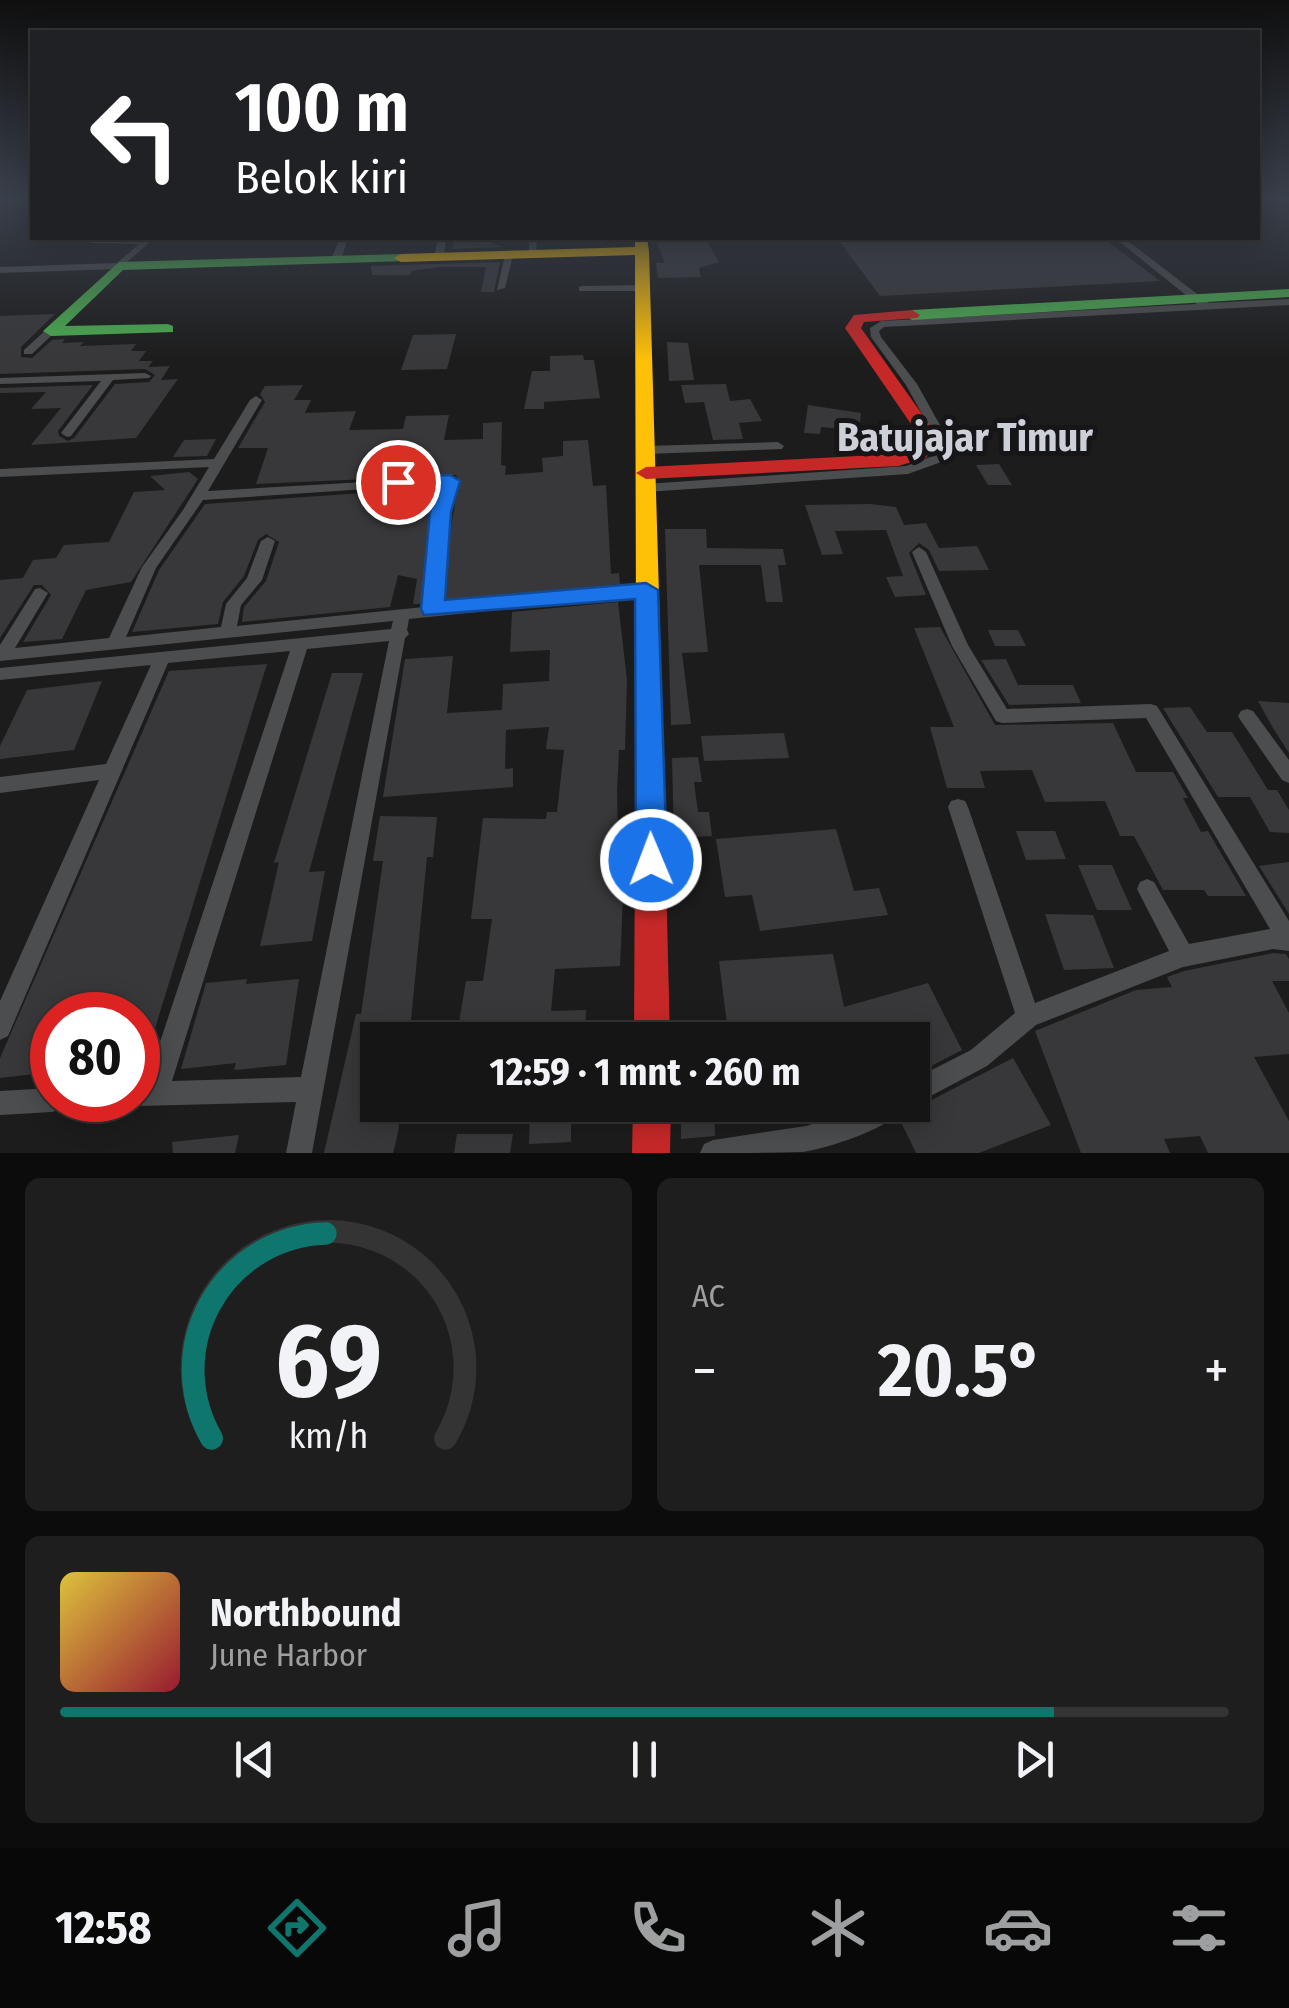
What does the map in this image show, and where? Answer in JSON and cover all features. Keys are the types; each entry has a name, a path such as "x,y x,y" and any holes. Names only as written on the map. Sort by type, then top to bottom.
{"main road":[{"path":"50,331 119,266 281,253"},
{"path":"490,253 514,253"},
{"path":"642,253 652,1022"},
{"path":"646,470 898,460 919,454 927,442 920,424 853,328 859,318 1202,303 1289,293"},
{"path":"50,331 168,329"},
{"path":"652,1122 652,1153"}],"street":[{"path":"0,270 119,266 134,253"},
{"path":"1138,253 1202,303 1289,302"},
{"path":"500,288 509,255"},
{"path":"582,289 644,288"},
{"path":"28,352 50,331"},
{"path":"0,380 145,376"},
{"path":"66,433 110,377"},
{"path":"115,643 149,567 256,400"},
{"path":"646,470 778,446"},
{"path":"0,473 217,463"},
{"path":"197,496 415,480 450,481 438,528 432,609"},
{"path":"228,631 236,600 254,580 268,541"},
{"path":"920,552 960,646 1002,716 1151,711 1289,941"},
{"path":"0,674 300,644 402,624 432,609 646,590"},
{"path":"2,654 40,592"},
{"path":"2,654 228,631 402,624"},
{"path":"299,1153 402,624"},
{"path":"160,1055 300,644"},
{"path":"0,1028 162,656"},
{"path":"1247,716 1289,775"},
{"path":"0,785 113,771"},
{"path":"958,807 1028,1017"},
{"path":"1147,889 1184,956"},
{"path":"930,1084 979,1058 1028,1017 1184,956 1273,939 1289,941"},
{"path":"160,1093 309,1090"},
{"path":"0,1103 30,1101"},
{"path":"713,1153 806,1139 860,1122"}],"building":[{"path":"661,253 714,253 719,262 699,268 701,277 658,278 656,263 665,263"},
{"path":"848,253 1123,253 1160,281 880,296"},
{"path":"500,262 494,292 481,292 486,267 440,267 411,271 410,275 372,275 371,266"},
{"path":"55,314 21,347 21,357 32,358 52,340 65,339 62,343 84,342 80,346 136,344 131,351 146,351 139,361 153,361 148,367 170,366 161,380 178,379 136,438 31,445 61,408 31,409 46,392 0,393 0,388 93,385 58,431 68,441 115,384 149,382 155,375 145,369 0,374 0,316"},
{"path":"456,334 447,369 401,370 413,335"},
{"path":"667,342 688,343 694,380 669,381"},
{"path":"583,355 584,360 594,360 600,398 544,402 544,409 524,409 532,371 550,371 550,356"},
{"path":"726,384 730,401 750,399 762,421 739,423 743,439 713,440 704,402 685,403 681,385"},
{"path":"303,385 294,400 311,400 305,413 356,411 349,430 403,429 406,416 449,415 444,440 483,439 483,423 502,422 501,465 506,466 505,475 543,472 542,458 563,456 563,441 588,440 593,486 606,485 611,574 619,573 620,584 444,601 448,544 459,481 456,475 256,484 268,448 238,448 265,402 260,394 265,386"},
{"path":"808,405 861,413 859,431 821,427 820,434 804,433"},
{"path":"216,439 207,456 173,457 184,440"},
{"path":"999,464 1012,485 988,485 976,465"},
{"path":"189,472 198,479 131,582 86,590 62,639 23,642 51,595 42,585 34,585 0,638 0,580 23,578 33,560 56,558 64,545 109,542 134,492 165,490 150,476"},
{"path":"436,488 421,604 413,604 417,579 398,575 390,607 242,622 244,607 266,581 279,542 266,534 258,540 244,576 223,602 218,624 132,632 159,570 205,504"},
{"path":"805,505 896,507 904,525 926,523 939,548 977,546 989,570 939,571 929,550 919,543 909,553 926,595 895,597 886,577 903,576 886,530 835,531 843,554 822,555"},
{"path":"665,529 706,529 707,548 783,549 786,565 778,565 783,602 766,602 761,565 699,565 708,652 682,653 691,724 671,725"},
{"path":"618,602 627,680 625,750 619,750 617,790 618,834 622,834 619,874 624,875 620,966 555,969 551,1011 586,1010 586,1022 459,1022 466,981 483,981 492,919 471,919 483,818 546,819 547,812 557,812 564,750 546,749 549,727 506,730 505,769 513,768 513,787 383,797 405,659 453,656 447,713 502,710 503,684 549,681 550,650 510,652 512,612"},
{"path":"940,627 995,725 1113,723 1136,772 1173,772 1201,832 1208,831 1246,896 1163,890 1134,836 1120,836 1105,801 1045,802 1032,770 980,771 985,788 947,788 930,727 954,727 914,628"},
{"path":"988,630 1018,630 1026,646 995,646"},
{"path":"1006,659 1018,685 1073,685 1081,703 1009,705 981,660"},
{"path":"267,664 160,1012 160,992 30,992 30,1075 0,1078 0,1058 169,671"},
{"path":"332,673 363,673 309,872 325,871 312,941 260,946 279,862 274,863"},
{"path":"102,681 74,750 0,759 0,746 27,690"},
{"path":"1258,701 1289,703 1289,753 1273,728"},
{"path":"1190,707 1207,732 1232,732 1268,790 1277,790 1289,810 1289,833 1270,832 1250,797 1218,797 1163,708"},
{"path":"784,733 789,758 704,761 701,736"},
{"path":"698,757 702,782 694,782 698,812 709,812 712,836 674,838 672,758"},
{"path":"380,816 437,817 433,857 427,857 411,1022 360,1022 360,1122 399,1122 393,1153 324,1153 356,1014 361,1014 383,861 373,861"},
{"path":"836,829 854,891 879,888 888,915 760,931 752,895 725,897 716,839"},
{"path":"1016,831 1055,831 1066,859 1026,860"},
{"path":"1289,862 1289,914 1259,866"},
{"path":"1078,865 1112,865 1132,910 1097,910"},
{"path":"1045,914 1093,915 1114,968 1064,970"},
{"path":"1273,953 1286,954 1289,959 1289,981 1272,981 1289,1013 1289,1054 1254,1057 1289,1121 1289,1153 1208,1153 1200,1136 1164,1139 1170,1153 1081,1153 1035,1031 1136,990 1172,987 1167,977 1184,971"},
{"path":"833,954 844,1007 928,983 962,1050 930,1067 930,1022 727,1022 719,961"},
{"path":"247,979 246,984 299,979 286,1065 234,1070 236,1063 181,1069 206,983"},
{"path":"1013,1058 1051,1125 979,1153 916,1153 901,1122 930,1122 930,1101"},
{"path":"530,1122 571,1122 571,1142 529,1144"},
{"path":"681,1122 715,1122 715,1136 681,1139"},
{"path":"457,1134 513,1134 510,1153 454,1153"},
{"path":"239,1135 235,1153 173,1153 172,1142"}],"traffic: fast":[{"path":"168,329 51,331 119,266 401,258"},
{"path":"912,315 1289,293"}],"traffic: slow":[{"path":"401,258 580,253"},
{"path":"641,253 648,630"}],"traffic: jam":[{"path":"646,473 898,460 919,454 927,442 920,424 853,328 859,318 912,315"},
{"path":"648,630 652,1022"},
{"path":"651,1153 652,1122"}],"district":[{"name":"Batujajar Timur","path":"965,438"}],"route":[{"path":"398,482 450,481 436,544 432,609 646,590 651,860"}]}
